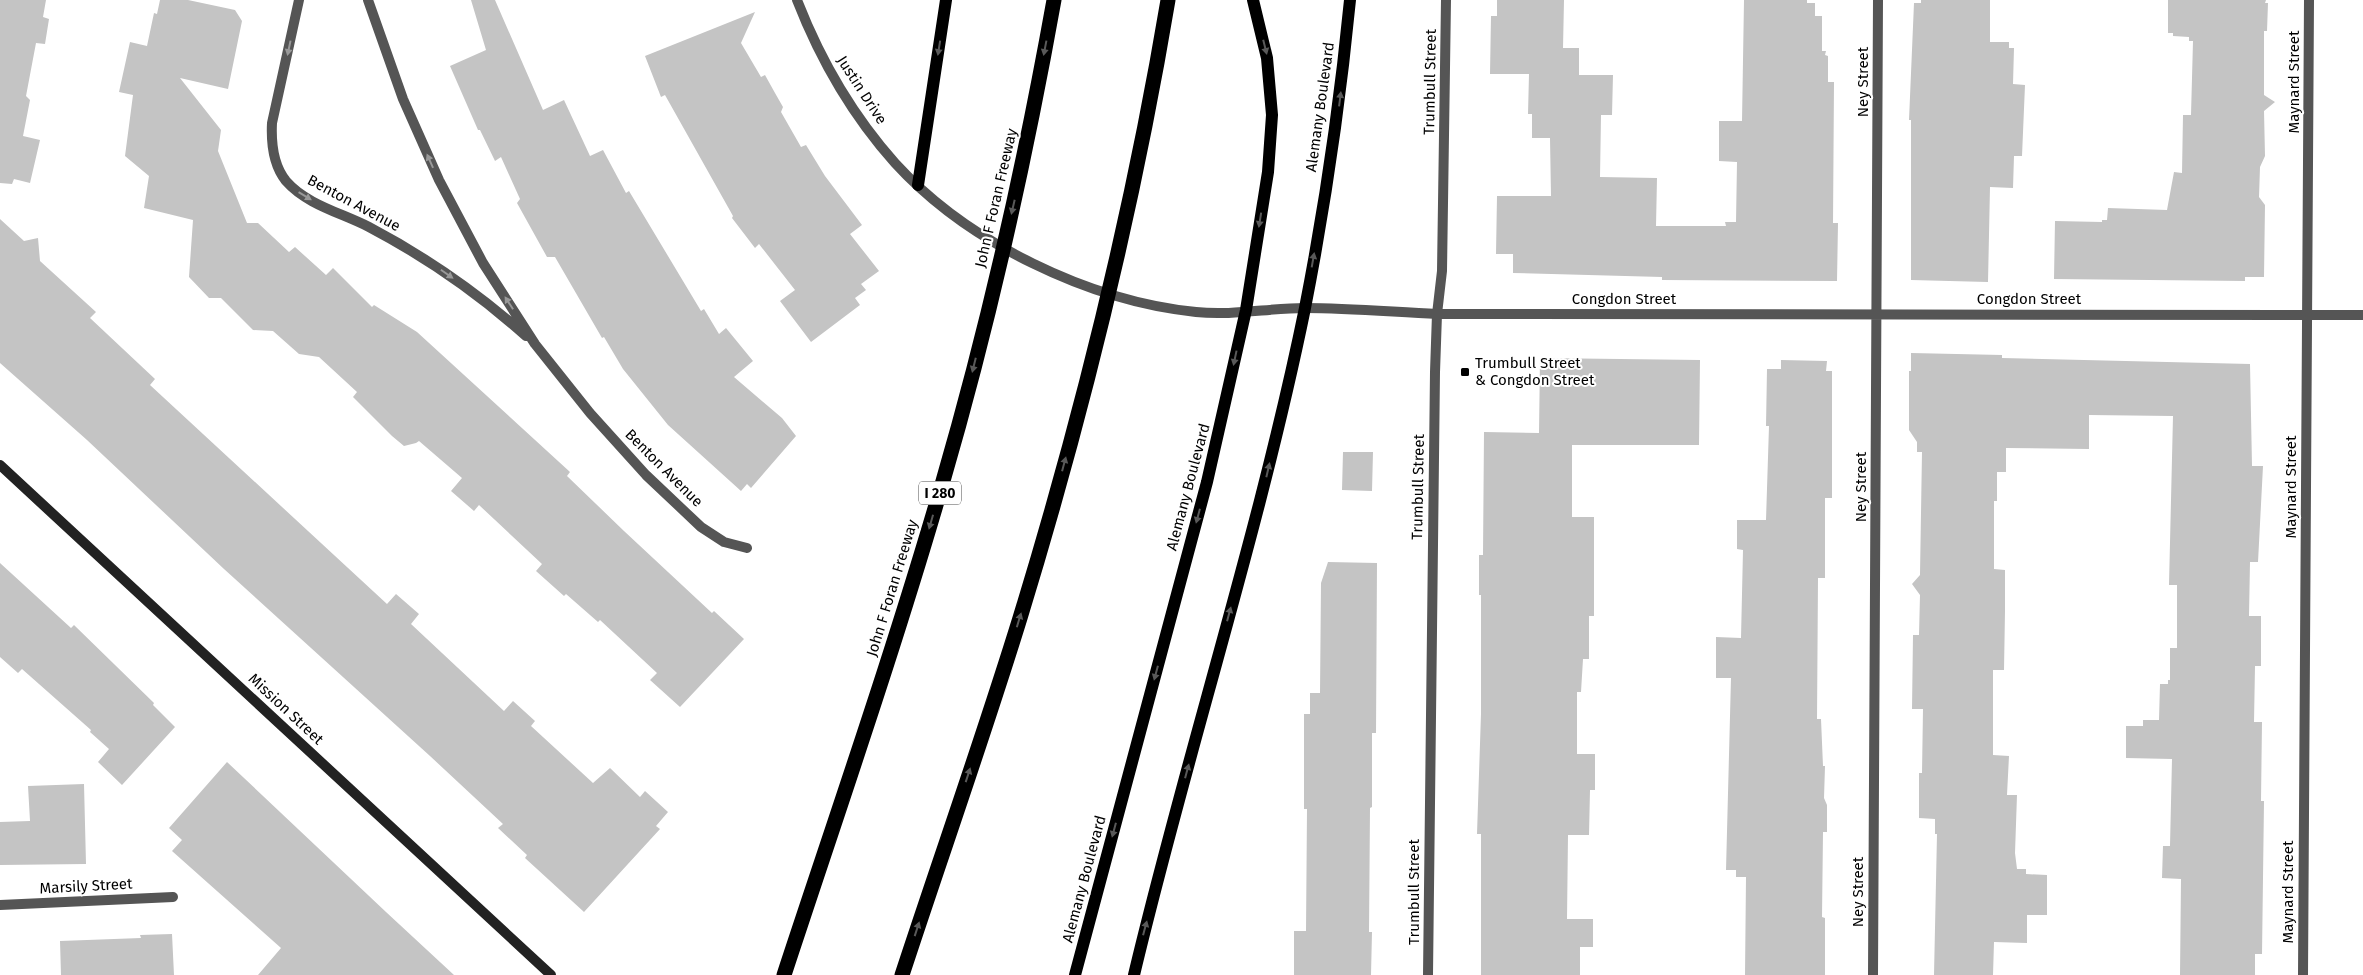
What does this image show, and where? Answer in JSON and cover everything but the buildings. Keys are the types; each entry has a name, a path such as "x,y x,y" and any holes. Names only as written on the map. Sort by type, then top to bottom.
{"highway":[{"name":"John F Foran Freeway","path":"784,975 900,626 946,470 1017,189 1054,0"},
{"path":"902,975 1017,627 1061,477 1093,354 1134,179 1168,0"}],"main road":[{"path":"918,185 946,0"},
{"name":"Alemany Boulevard","path":"1075,975 1207,482 1246,310 1268,172 1272,115 1267,58 1253,0"},
{"name":"Alemany Boulevard","path":"1134,975 1265,480 1305,308 1340,102 1350,0"},
{"name":"Mission Street","path":"0,465 551,975"}],"street":[{"name":"Benton Avenue","path":"299,0 272,123 271,138 273,152 285,180 308,199 369,227 431,262 486,301 535,344"},
{"name":"Benton Avenue","path":"368,0 402,99 439,180 483,263 535,344 590,413 646,475 701,527 724,542 747,548"},
{"name":"Justin Drive","path":"797,0 820,52 849,100 880,144 918,185"},
{"name":"Trumbull Street","path":"1428,975 1431,603 1437,314 1442,271 1446,0"},
{"name":"Ney Street","path":"1873,975 1878,0"},
{"name":"Maynard Street","path":"2303,975 2309,0"},
{"name":"Congdon Street","path":"918,185 985,236 1056,274 1121,297 1193,312 1209,313 1305,308 1437,314 2363,315"},
{"name":"Marsily Street","path":"0,905 173,897"}],"place":[{"name":"Trumbull Street & Congdon Street","path":"1465,372"}]}
